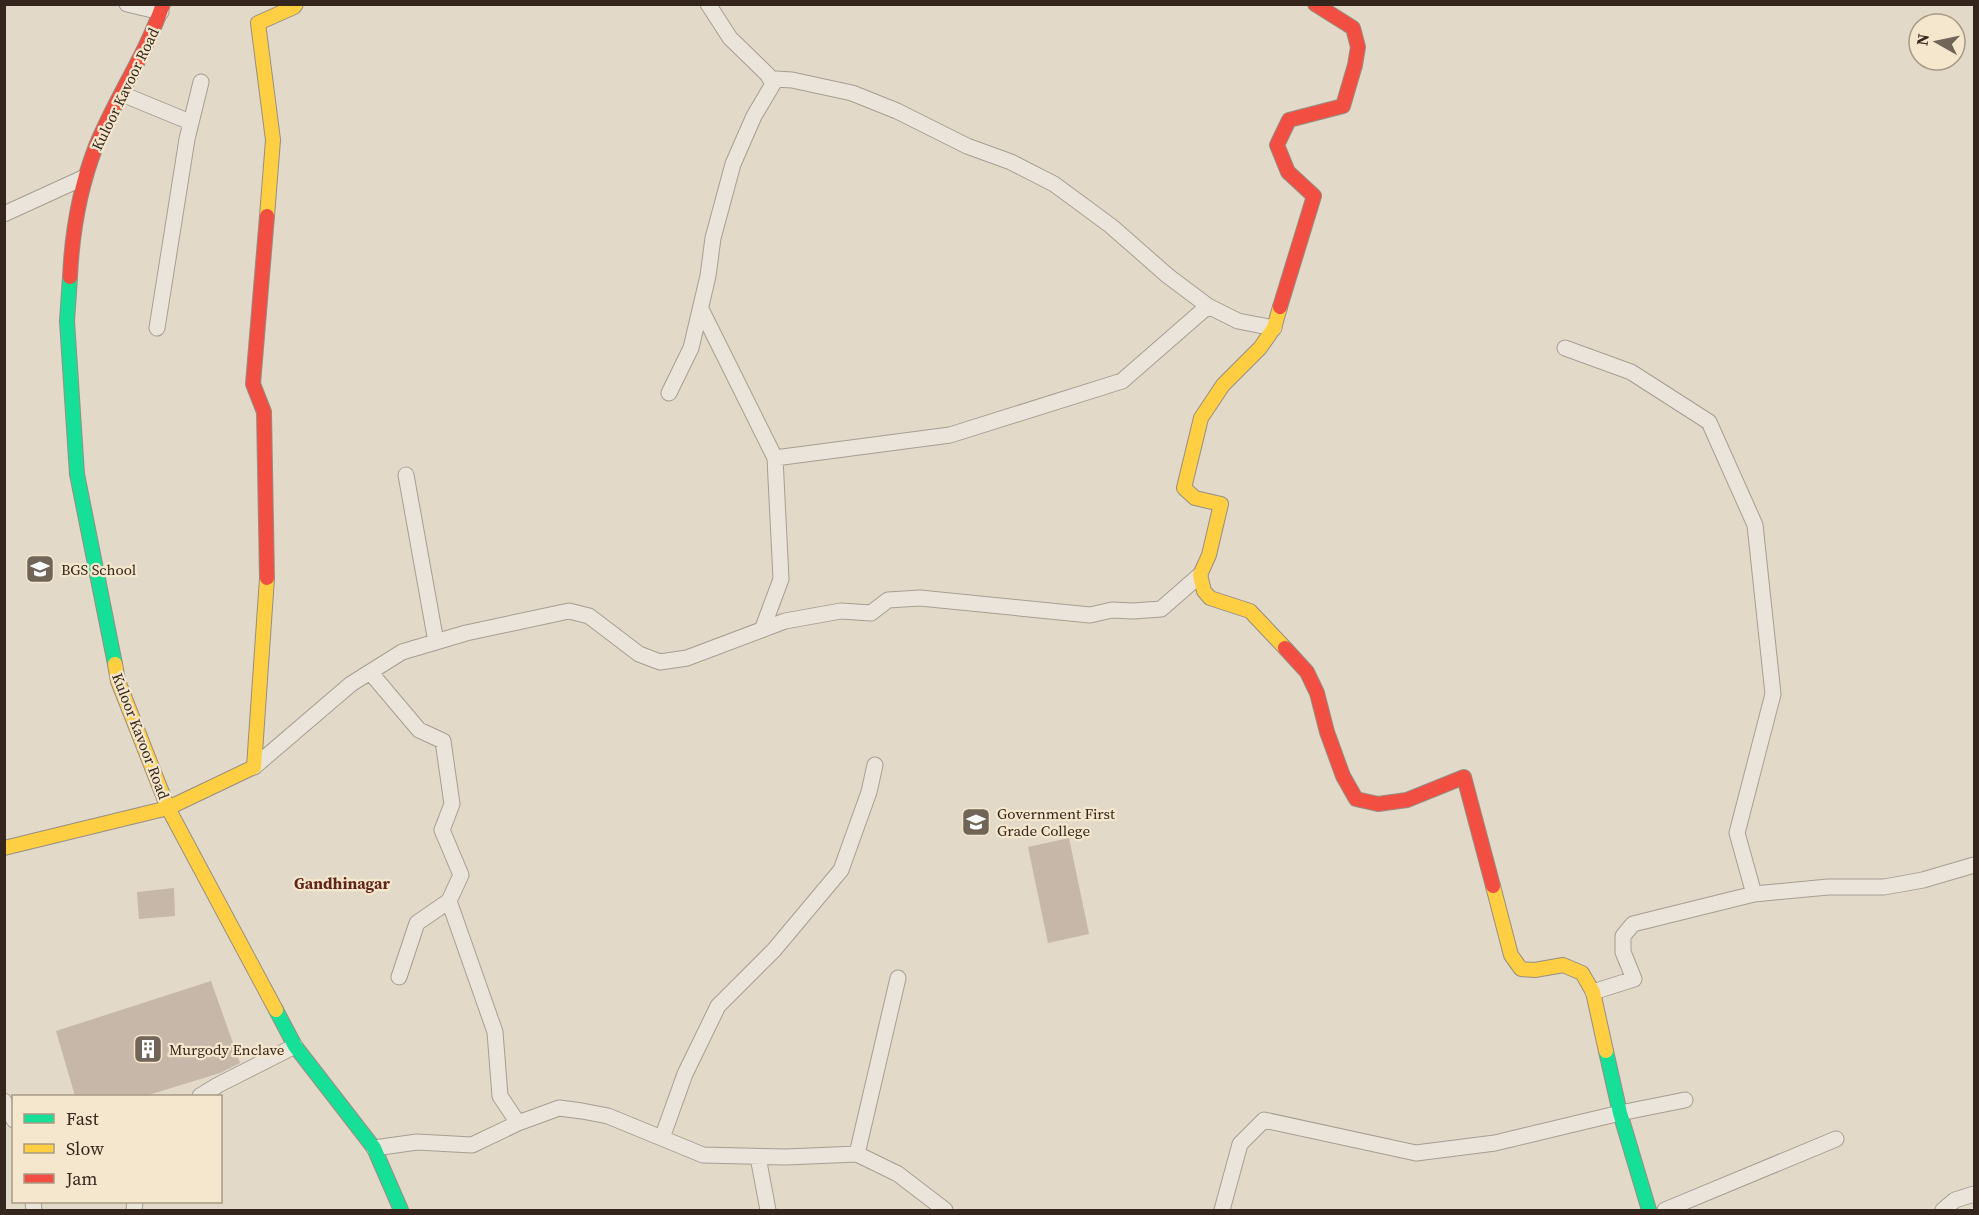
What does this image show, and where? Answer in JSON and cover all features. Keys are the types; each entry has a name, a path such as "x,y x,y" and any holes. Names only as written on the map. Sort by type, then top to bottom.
{"street":[{"path":"127,4 162,8"},
{"path":"254,767 267,592 264,412 253,384 273,140 258,23 296,4"},
{"path":"708,4 730,38 768,75 773,84"},
{"path":"4,848 168,808 254,767 351,684 402,652 466,633 569,611 590,616 639,654 660,662 687,658 785,621 841,611 871,613 888,600 920,598 1090,615 1112,610 1161,609 1200,575 1209,555 1221,504 1195,498 1184,488 1201,418 1223,385 1260,348 1274,328 1314,196 1288,172 1277,145 1289,120 1343,106 1355,65 1358,47 1353,28 1315,4"},
{"name":"Kuloor Kavoor Road","path":"162,8 153,33 97,144 86,177 71,251 67,321 77,474 117,681 168,808 295,1046 374,1148 401,1210"},
{"path":"669,393 691,348 701,309 712,238 733,164 754,116 776,79 792,80 852,93 897,111 967,146 1022,167 1054,184 1111,226 1168,276 1208,306 1238,321 1274,328"},
{"path":"157,328 190,122 201,82"},
{"path":"122,94 190,122"},
{"path":"4,214 86,177"},
{"path":"775,458 950,435 1122,381 1208,306"},
{"path":"701,309 775,458 781,579 762,630"},
{"path":"1565,348 1631,372 1709,422 1755,525 1773,694 1737,833 1754,894"},
{"path":"406,475 436,642"},
{"path":"1200,575 1204,591 1210,598 1250,611 1307,672 1317,693 1327,732 1343,776 1356,800 1378,804 1407,800 1464,777 1512,955 1521,969 1535,970 1563,965 1582,973 1593,992 1620,1113 1649,1210"},
{"path":"370,672 419,730 443,741 452,804 442,830 461,875 449,901 417,923 399,977"},
{"path":"662,1138 685,1074 718,1006 774,950 842,870 875,765"},
{"path":"1593,992 1634,978 1623,952 1623,936 1633,924 1754,894 1828,887 1884,887 1923,880 1974,865"},
{"path":"449,901 495,1032 500,1096 518,1123"},
{"path":"857,1154 898,978"},
{"path":"202,1095 295,1046"},
{"path":"1222,1210 1240,1144 1264,1120 1416,1153 1495,1143 1685,1100"},
{"path":"4,1101 12,1116"},
{"path":"374,1148 417,1142 472,1145 518,1123 559,1108 608,1116 703,1155 758,1157 857,1154 898,1174 945,1210"},
{"path":"1665,1210 1836,1138"},
{"path":"758,1157 768,1210"},
{"path":"1943,1210 1955,1200 1974,1194"}],"building":[{"path":"1069,838 1089,934 1048,943 1028,847"},
{"path":"174,888 175,916 139,919 137,892"},
{"name":"Murgody Enclave","path":"211,981 240,1063 220,1073 148,1095 75,1095 56,1031"}],"traffic: fast":[{"path":"70,277 67,321 77,474 115,664"},
{"path":"276,1010 295,1046 374,1148 401,1210"},
{"path":"1606,1051 1620,1113 1649,1210"}],"traffic: slow":[{"path":"267,216 273,140 258,23 296,4"},
{"path":"1280,307 1274,328 1260,348 1223,385 1201,418 1184,488 1195,498 1221,504 1209,555 1200,575 1204,591 1210,598 1250,611 1285,648"},
{"path":"4,848 168,808 254,767 267,578"},
{"path":"115,664 118,681 168,808 276,1010"},
{"path":"1493,886 1511,955 1521,969 1535,970 1563,965 1582,973 1593,992 1606,1051"}],"traffic: jam":[{"path":"70,277 78,210 90,162 163,4"},
{"path":"1280,307 1314,196 1288,172 1277,145 1289,120 1343,106 1358,47 1353,28 1315,4"},
{"path":"267,216 253,384 264,412 267,578"},
{"path":"1285,648 1307,672 1317,693 1327,732 1343,776 1356,799 1378,804 1407,800 1464,777 1493,886"}],"place":[{"name":"BGS School","path":"40,569"},
{"name":"Government First Grade College","path":"976,822"},
{"name":"Murgody Enclave","path":"148,1049"}],"district":[{"name":"Gandhinagar","path":"342,883"}]}
